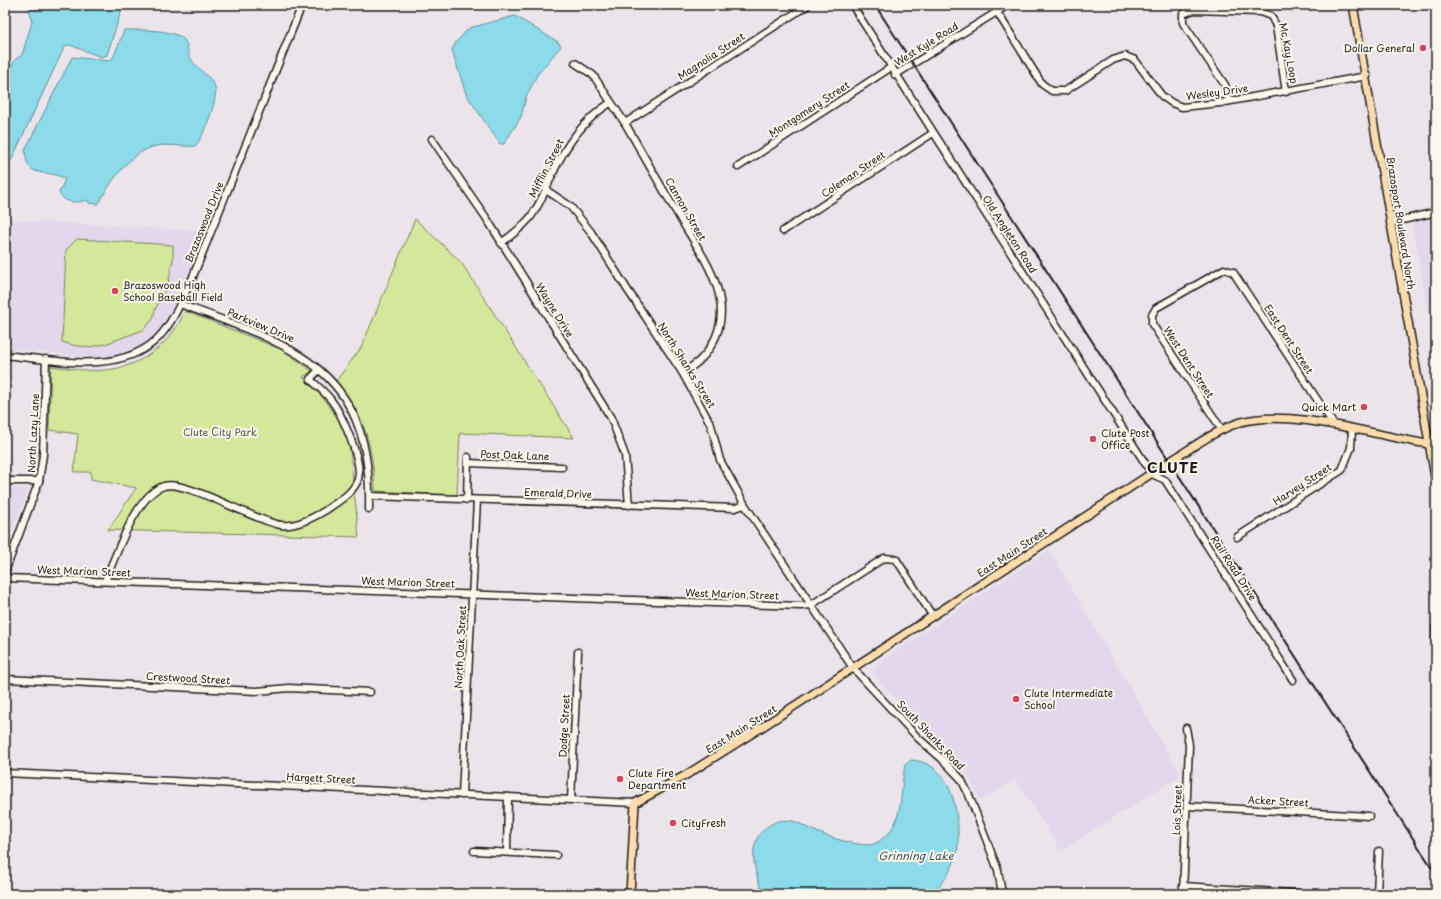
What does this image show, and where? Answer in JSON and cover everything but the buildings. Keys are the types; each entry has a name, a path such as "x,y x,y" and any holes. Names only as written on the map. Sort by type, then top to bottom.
{"main road":[{"name":"Brazosport Boulevard North","path":"1354,5 1390,223 1432,445 1436,483"},
{"name":"East Main Street","path":"635,803 686,776 1222,430 1243,422 1284,419 1334,425 1432,445"},
{"path":"630,894 635,803"}],"street":[{"name":"Brazoswood Drive","path":"5,355 104,362 135,355 150,346 160,337 173,319 180,304 302,5"},
{"name":"Magnolia Street","path":"625,123 808,5"},
{"name":"Old Angleton Road","path":"852,5 890,68 1152,474"},
{"name":"West Kyle Road","path":"895,75 1008,5"},
{"name":"Mc Kay Loop","path":"1229,101 1225,85 1184,23 1183,14 1194,10 1260,12 1271,16 1276,26 1286,92"},
{"name":"Wesley Drive","path":"997,12 1042,84 1052,91 1065,91 1113,60 1125,56 1135,60 1162,96 1172,103 1182,107 1286,92 1366,76"},
{"name":"Cannon Street","path":"575,63 593,75 610,103 625,123 715,280 720,298 721,325 717,338 701,360 691,368 682,372"},
{"name":"Montgomery Street","path":"738,167 890,68"},
{"name":"Mifflin Street","path":"501,243 529,219 546,190 559,161 573,138 590,117 610,103"},
{"name":"Coleman Street","path":"783,232 933,133"},
{"name":"Wayne Drive","path":"432,140 487,219 614,424 625,455 629,505"},
{"name":"North Shanks Street","path":"546,190 570,206 591,232 627,290 682,372 711,425 720,460 745,505 853,668"},
{"path":"1390,223 1436,212"},
{"name":"East Dent Street","path":"1224,269 1234,272 1334,425"},
{"name":"West Dent Street","path":"1222,430 1152,324 1152,315 1156,308 1224,269"},
{"name":"Parkview Drive","path":"180,304 282,344 300,355 319,370 345,398 358,421 368,460 370,496 369,509"},
{"name":"North Lazy Lane","path":"5,572 39,482 43,455 46,359"},
{"path":"105,581 137,510 156,490 166,485 191,490 267,521 287,525 306,520 342,498 358,480 359,472 352,440 341,416 331,400 310,379 319,370"},
{"name":"Harvey Street","path":"1237,537 1342,470 1351,448 1352,429"},
{"name":"Post Oak Lane","path":"467,500 468,460 562,467"},
{"name":"Rail Road Drive","path":"1152,474 1165,480 1293,680"},
{"path":"5,481 39,482"},
{"name":"Emerald Drive","path":"370,496 735,508 745,505"},
{"name":"North Oak Street","path":"462,795 477,500"},
{"path":"810,605 884,558 891,557 896,559 932,616"},
{"name":"West Marion Street","path":"5,578 802,606 810,605"},
{"path":"1436,626 1436,637"},
{"name":"Dodge Street","path":"571,800 578,652"},
{"name":"South Shanks Road","path":"853,668 918,738 941,758 961,779 970,795 998,870 1002,894"},
{"name":"Crestwood Street","path":"5,680 257,691 289,688 370,692"},
{"name":"Lois Street","path":"1183,894 1189,745 1186,728"},
{"name":"Hargett Street","path":"5,773 635,803"},
{"path":"507,852 508,797"},
{"name":"Acker Street","path":"1187,806 1369,816"},
{"path":"474,851 556,855"},
{"path":"1377,894 1379,851"},
{"path":"1183,886 1310,894"}],"shaded area":[{"path":"1436,214 1436,354 1412,222"},
{"path":"5,220 203,231 205,237 168,321 150,340 139,348 116,356 84,357 5,348"},
{"path":"5,488 29,489 5,545"},
{"name":"Clute Intermediate School","path":"1049,550 1181,775 1061,851 1015,779 981,801 962,765 919,724 873,674 877,664"}],"green space":[{"path":"415,219 461,262 574,438 460,433 457,495 375,491 372,460 366,432 354,407 336,381 361,348"},
{"name":"Brazoswood High School Baseball Field","path":"77,239 173,245 173,259 168,284 155,310 153,319 143,330 105,344 89,347 76,346 62,342 66,250"},
{"name":"Clute City Park","path":"185,311 283,350 312,371 303,377 323,398 348,432 359,537 108,530 136,488 91,479 91,472 74,472 78,434 49,430 51,366 78,370 106,370 131,364 154,351 164,343 179,323"}],"water":[{"path":"29,5 123,5 107,55 101,57 70,45 65,46 9,165 5,168 5,112 8,80 15,60 22,55 32,22"},
{"path":"515,16 558,42 561,46 537,75 526,97 521,117 504,144 500,144 466,94 452,50 456,42 469,28"},
{"path":"124,30 159,31 179,36 184,40 189,56 210,79 215,87 215,99 210,118 195,146 157,146 143,151 135,156 120,171 98,204 89,203 87,200 79,202 68,201 59,193 65,179 33,170 26,160 25,150 72,57 110,61 114,56"},
{"name":"Grinning Lake","path":"911,760 923,762 933,767 941,775 952,795 957,818 958,851 952,867 933,894 763,894 755,868 754,850 756,841 767,827 779,821 793,821 836,839 869,845 874,844 887,835 896,820 899,811 905,765"}],"railway":[{"path":"875,5 1436,874"}],"place":[{"name":"Dollar General","path":"1423,48"},
{"name":"Brazoswood High School Baseball Field","path":"115,291"},
{"name":"Quick Mart","path":"1364,407"},
{"name":"Clute Post Office","path":"1093,439"},
{"name":"Clute Intermediate School","path":"1016,699"},
{"name":"Clute Fire Department","path":"620,779"},
{"name":"CityFresh","path":"673,823"}],"district":[{"name":"CLUTE","path":"1173,468"}]}
